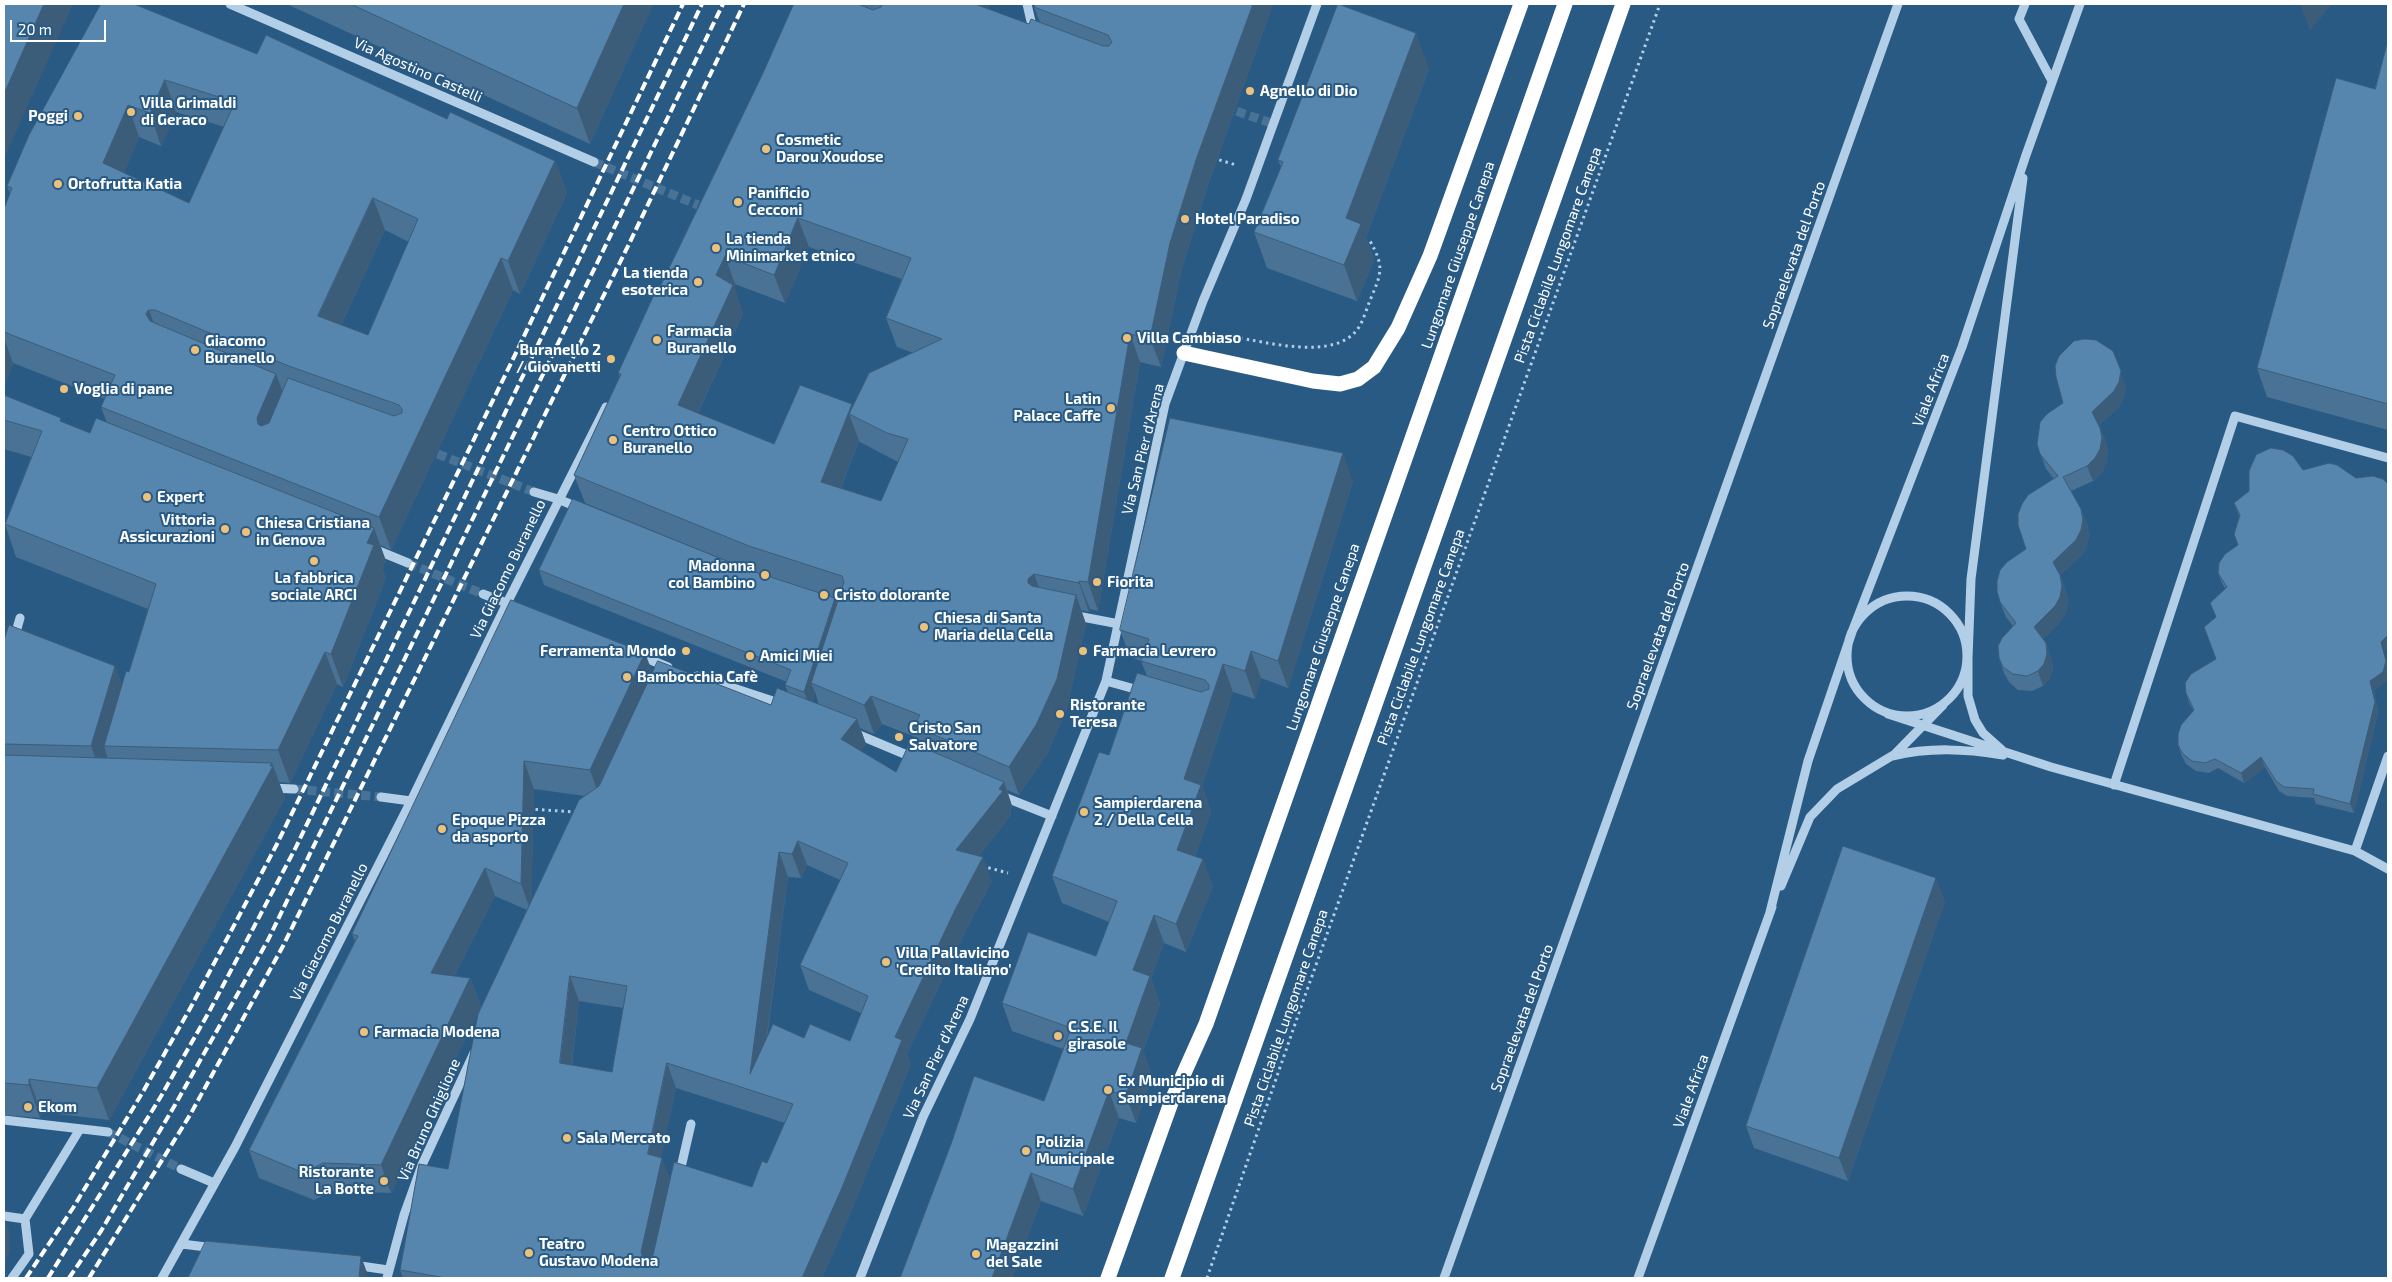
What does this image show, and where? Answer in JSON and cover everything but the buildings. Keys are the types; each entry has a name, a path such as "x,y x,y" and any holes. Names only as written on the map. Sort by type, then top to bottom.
{"highway":[{"path":"1184,353 1313,381 1340,384 1358,379 1374,367 1398,328 1430,256 1521,4"},
{"name":"Lungomare Giuseppe Canepa","path":"1108,1278 1172,1100 1209,1015 1565,4"},
{"path":"1172,1278 1623,4"}],"street":[{"name":"Via Agostino Castelli","path":"230,4 594,162"},
{"path":"1028,4 1035,38"},
{"name":"Via San Pier d'Arena","path":"860,1278 922,1117 970,1019 1106,681 1165,404 1256,172 1317,4"},
{"name":"Sopraelevata del Porto","path":"1444,1278 1898,4"},
{"path":"2025,4 2020,18 2052,81"},
{"name":"Viale Africa","path":"1770,912 1808,760 1852,632 1962,347 2026,155 2080,4"},
{"name":"Viale Africa","path":"1638,1278 1770,912 1810,817 1837,789 1892,756 1956,692 1964,676 1968,658 1970,579 2026,155"},
{"name":"Via Giacomo Buranello","path":"162,1278 235,1147 411,801 506,603 608,402"},
{"path":"2114,785 2236,416 2388,458"},
{"path":"534,492 558,499 595,514"},
{"path":"364,545 408,563"},
{"path":"483,594 520,608"},
{"name":"Viale Africa","path":"1943,705 1927,714 1908,717 1888,714 1870,704 1861,694 1848,671 1847,651 1852,632 1864,614 1880,602 1900,596 1921,597 1940,605 1955,619 1965,638 1968,658"},
{"path":"1063,613 1119,624"},
{"path":"11,652 20,618"},
{"path":"632,653 795,709"},
{"path":"1968,658 1968,696 1974,720 1983,733 2002,750"},
{"path":"665,676 678,670"},
{"path":"1106,681 1151,694"},
{"path":"1888,714 2025,759 2355,851 2388,869"},
{"path":"840,727 922,762"},
{"name":"Viale Africa","path":"1892,756 1914,751 1946,748 2025,759"},
{"path":"2355,851 2388,756"},
{"path":"265,788 294,789"},
{"path":"994,793 1052,816"},
{"path":"381,797 411,801"},
{"name":"Via Bruno Ghiglione","path":"388,1274 422,1165 476,1047"},
{"path":"4,1120 108,1132"},
{"path":"678,1182 691,1124"},
{"path":"12,1278 29,1254 25,1219 80,1129"},
{"path":"181,1169 214,1183"},
{"path":"4,1216 25,1219"},
{"path":"182,1244 222,1249"},
{"path":"348,1265 388,1274"}],"path":[{"name":"Pista Ciclabile Lungomare Canepa","path":"1207,1278 1302,1004 1660,4"},
{"path":"1210,157 1256,172"},
{"path":"1230,336 1292,346 1321,347 1342,341 1350,336 1359,327 1380,276 1381,264 1370,241"},
{"path":"531,800 527,809 576,812"},
{"path":"973,863 1028,878"}],"tunnel":[{"path":"1224,107 1274,124"},
{"path":"594,162 698,205"},
{"path":"425,449 534,492"},
{"path":"408,563 483,594"},
{"path":"294,789 381,797"},
{"path":"108,1132 181,1169"}],"railway":[{"path":"26,1278 73,1208 144,1090 192,1005 277,844 683,4"},
{"path":"48,1278 160,1098 209,1012 295,849 702,4"},
{"path":"69,1278 101,1231 268,940 723,4"},
{"path":"89,1278 190,1115 283,946 629,244 744,4"}],"place":[{"name":"Agnello di Dio","path":"1250,91"},
{"name":"Villa Grimaldi di Geraco","path":"131,112"},
{"name":"Poggi","path":"78,116"},
{"name":"Cosmetic Darou Xoudose","path":"766,149"},
{"name":"Ortofrutta Katia","path":"58,184"},
{"name":"Panificio Cecconi","path":"738,202"},
{"name":"Hotel Paradiso","path":"1185,219"},
{"name":"La tienda Minimarket etnico","path":"716,248"},
{"name":"La tienda esoterica","path":"698,282"},
{"name":"Villa Cambiaso","path":"1127,338"},
{"name":"Farmacia Buranello","path":"657,340"},
{"name":"Giacomo Buranello","path":"195,350"},
{"name":"Buranello 2 / Giovanetti","path":"611,359"},
{"name":"Voglia di pane","path":"64,389"},
{"name":"Latin Palace Caffe","path":"1111,408"},
{"name":"Centro Ottico Buranello","path":"613,440"},
{"name":"Expert","path":"147,497"},
{"name":"Vittoria Assicurazioni","path":"225,529"},
{"name":"Chiesa Cristiana in Genova","path":"246,532"},
{"name":"La fabbrica sociale ARCI","path":"314,561"},
{"name":"Madonna col Bambino","path":"765,575"},
{"name":"Fiorita","path":"1097,582"},
{"name":"Cristo dolorante","path":"824,595"},
{"name":"Chiesa di Santa Maria della Cella","path":"924,627"},
{"name":"Ferramenta Mondo","path":"686,651"},
{"name":"Farmacia Levrero","path":"1083,651"},
{"name":"Amici Miei","path":"750,656"},
{"name":"Bambocchia Cafè","path":"627,677"},
{"name":"Ristorante Teresa","path":"1060,714"},
{"name":"Cristo San Salvatore","path":"899,737"},
{"name":"Sampierdarena 2 / Della Cella","path":"1084,812"},
{"name":"Epoque Pizza da asporto","path":"442,829"},
{"name":"Villa Pallavicino 'Credito Italiano'","path":"886,962"},
{"name":"Farmacia Modena","path":"364,1032"},
{"name":"C.S.E. Il girasole","path":"1058,1036"},
{"name":"Ex Municipio di Sampierdarena","path":"1108,1090"},
{"name":"Ekom","path":"28,1107"},
{"name":"Sala Mercato","path":"567,1138"},
{"name":"Polizia Municipale","path":"1026,1151"},
{"name":"Ristorante La Botte","path":"384,1181"},
{"name":"Teatro Gustavo Modena","path":"529,1253"},
{"name":"Magazzini del Sale","path":"976,1254"}]}
